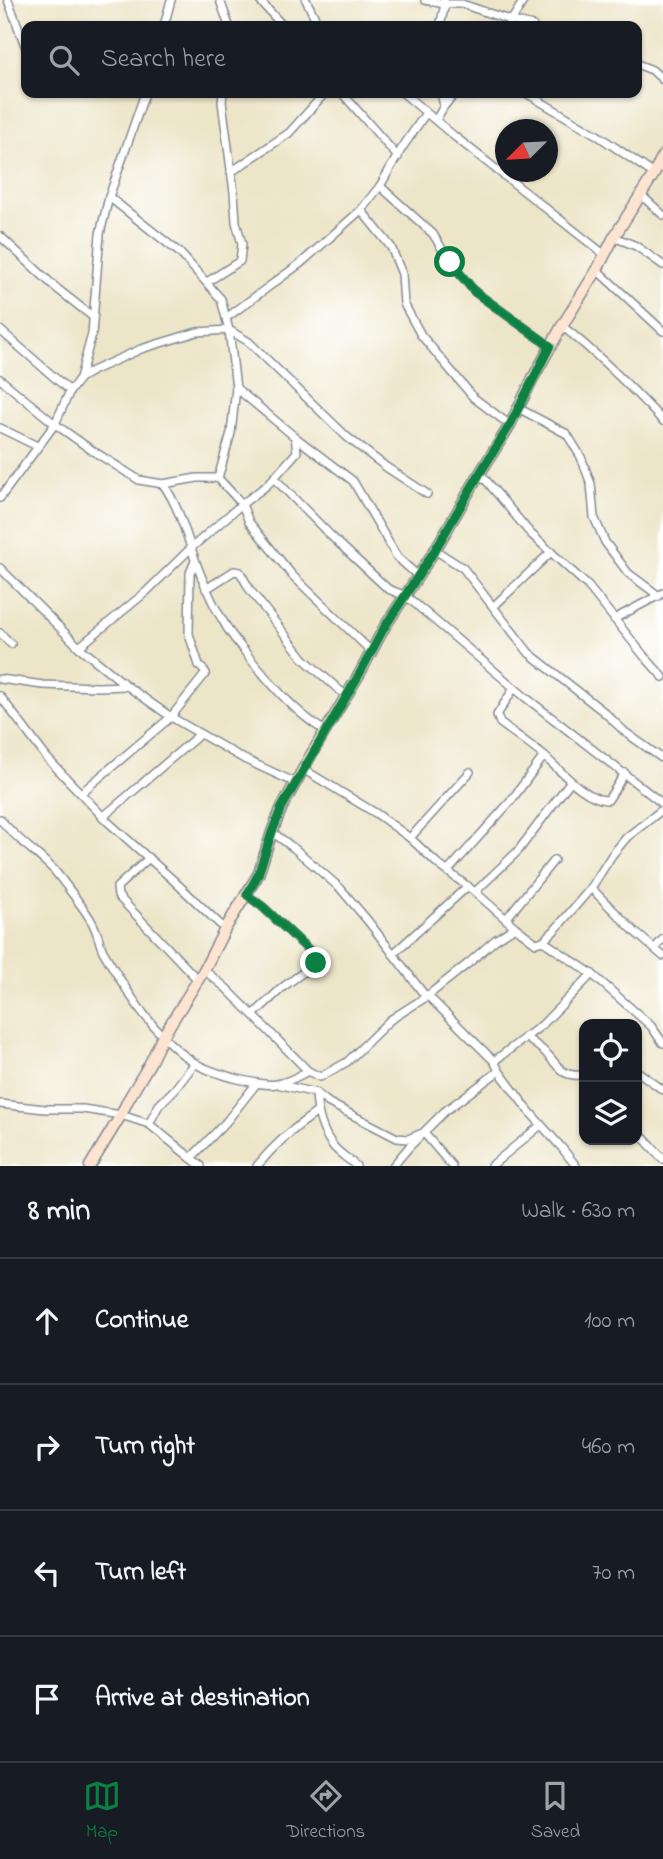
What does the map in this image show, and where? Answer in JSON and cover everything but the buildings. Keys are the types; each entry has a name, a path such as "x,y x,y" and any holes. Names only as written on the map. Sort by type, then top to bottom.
{"street":[{"path":"8,0 21,35"},
{"path":"165,21 171,0"},
{"path":"220,0 227,21"},
{"path":"259,0 278,21"},
{"path":"306,0 315,21"},
{"path":"425,0 462,4 503,21"},
{"path":"512,21 524,0"},
{"path":"441,21 444,2"},
{"path":"642,66 652,70 663,80"},
{"path":"80,379 92,334 100,234 109,197 143,98"},
{"path":"207,282 240,261 242,244 236,222 222,98"},
{"path":"231,172 289,133 320,98"},
{"path":"346,98 398,157"},
{"path":"409,98 605,255"},
{"path":"442,98 444,106"},
{"path":"436,120 452,98"},
{"path":"534,98 597,135 654,174"},
{"path":"226,318 301,263 361,211 426,113"},
{"path":"90,1166 258,875 282,807 303,769 384,628 435,550 510,425 550,346 662,158"},
{"path":"380,186 433,234 450,262 475,292 550,346"},
{"path":"641,195 663,215"},
{"path":"109,197 180,253 221,299 229,330 236,388 231,433 218,478"},
{"path":"361,211 391,247 402,274 404,304 421,335 474,398 510,425"},
{"path":"0,236 55,287 93,317"},
{"path":"614,237 636,246 663,265"},
{"path":"597,270 663,331"},
{"path":"562,326 609,366 663,421"},
{"path":"0,330 70,391"},
{"path":"0,498 55,424 70,391 80,379 141,349 197,332 229,330 249,342 347,437 427,494"},
{"path":"0,379 55,424 139,480 163,484 197,478 218,478 242,504 249,522 292,575 371,651"},
{"path":"236,388 353,481 397,557 418,576"},
{"path":"517,408 567,434 581,457 591,484 594,517 604,542 628,573 661,595"},
{"path":"0,428 37,446"},
{"path":"79,647 266,486 298,452 295,437"},
{"path":"480,473 530,533 588,586 663,677"},
{"path":"274,478 388,589 406,596 514,688 625,773 663,807 627,837 591,888 554,931 543,941 536,943 410,838 377,814 303,769"},
{"path":"163,484 176,506 206,589 226,627 260,671 309,721 325,731"},
{"path":"435,550 463,568 530,653 625,732 663,759"},
{"path":"494,606 551,552"},
{"path":"80,793 171,717 206,673 199,665 189,634 190,573 195,561"},
{"path":"0,568 79,647 127,687 171,717 244,760 296,783"},
{"path":"206,589 234,571 240,572 250,590 304,659 346,696"},
{"path":"614,618 661,595"},
{"path":"0,633 11,644"},
{"path":"0,679 43,685 127,687"},
{"path":"514,688 498,715 500,723 544,756 570,782 601,800 608,800 625,773"},
{"path":"0,696 47,758 103,817 226,929"},
{"path":"103,817 200,734"},
{"path":"448,872 510,802 544,756"},
{"path":"410,838 470,772"},
{"path":"475,892 518,851 570,782"},
{"path":"0,819 12,834 54,870 82,906 96,930 105,954 134,1000 153,1026 195,1063 217,1073 257,1083 316,1093 338,1108 397,1138 408,1139 424,1133"},
{"path":"272,832 340,888 426,996 494,1061 541,1125 576,1166"},
{"path":"149,858 117,887 118,896 201,975 226,988 308,1070 320,1077 347,1062 390,1020 426,996 514,927"},
{"path":"506,919 554,860"},
{"path":"393,954 468,886"},
{"path":"591,888 663,956"},
{"path":"247,895 316,957 316,963 269,999 253,1015"},
{"path":"655,948 663,939"},
{"path":"543,941 592,974 650,1026 663,1043"},
{"path":"494,1061 542,1025 592,974"},
{"path":"525,1037 546,1052 561,1071 579,1075"},
{"path":"149,1124 159,1105 195,1063"},
{"path":"278,1085 308,1070"},
{"path":"399,1164 409,1147 445,1111 499,1071"},
{"path":"642,1075 663,1090"},
{"path":"191,1158 226,1122 257,1083"},
{"path":"316,1093 321,1125 335,1148 356,1166"},
{"path":"0,1104 45,1109 83,1109 121,1115 149,1124 201,1166"},
{"path":"257,1166 268,1152 299,1124 317,1112"},
{"path":"491,1166 541,1125"},
{"path":"424,1133 452,1166"},
{"path":"642,1136 663,1159"}],"route":[{"path":"316,963 316,957 247,895 258,875 282,807 384,628 435,550 510,425 550,346 475,292 450,262"}]}
